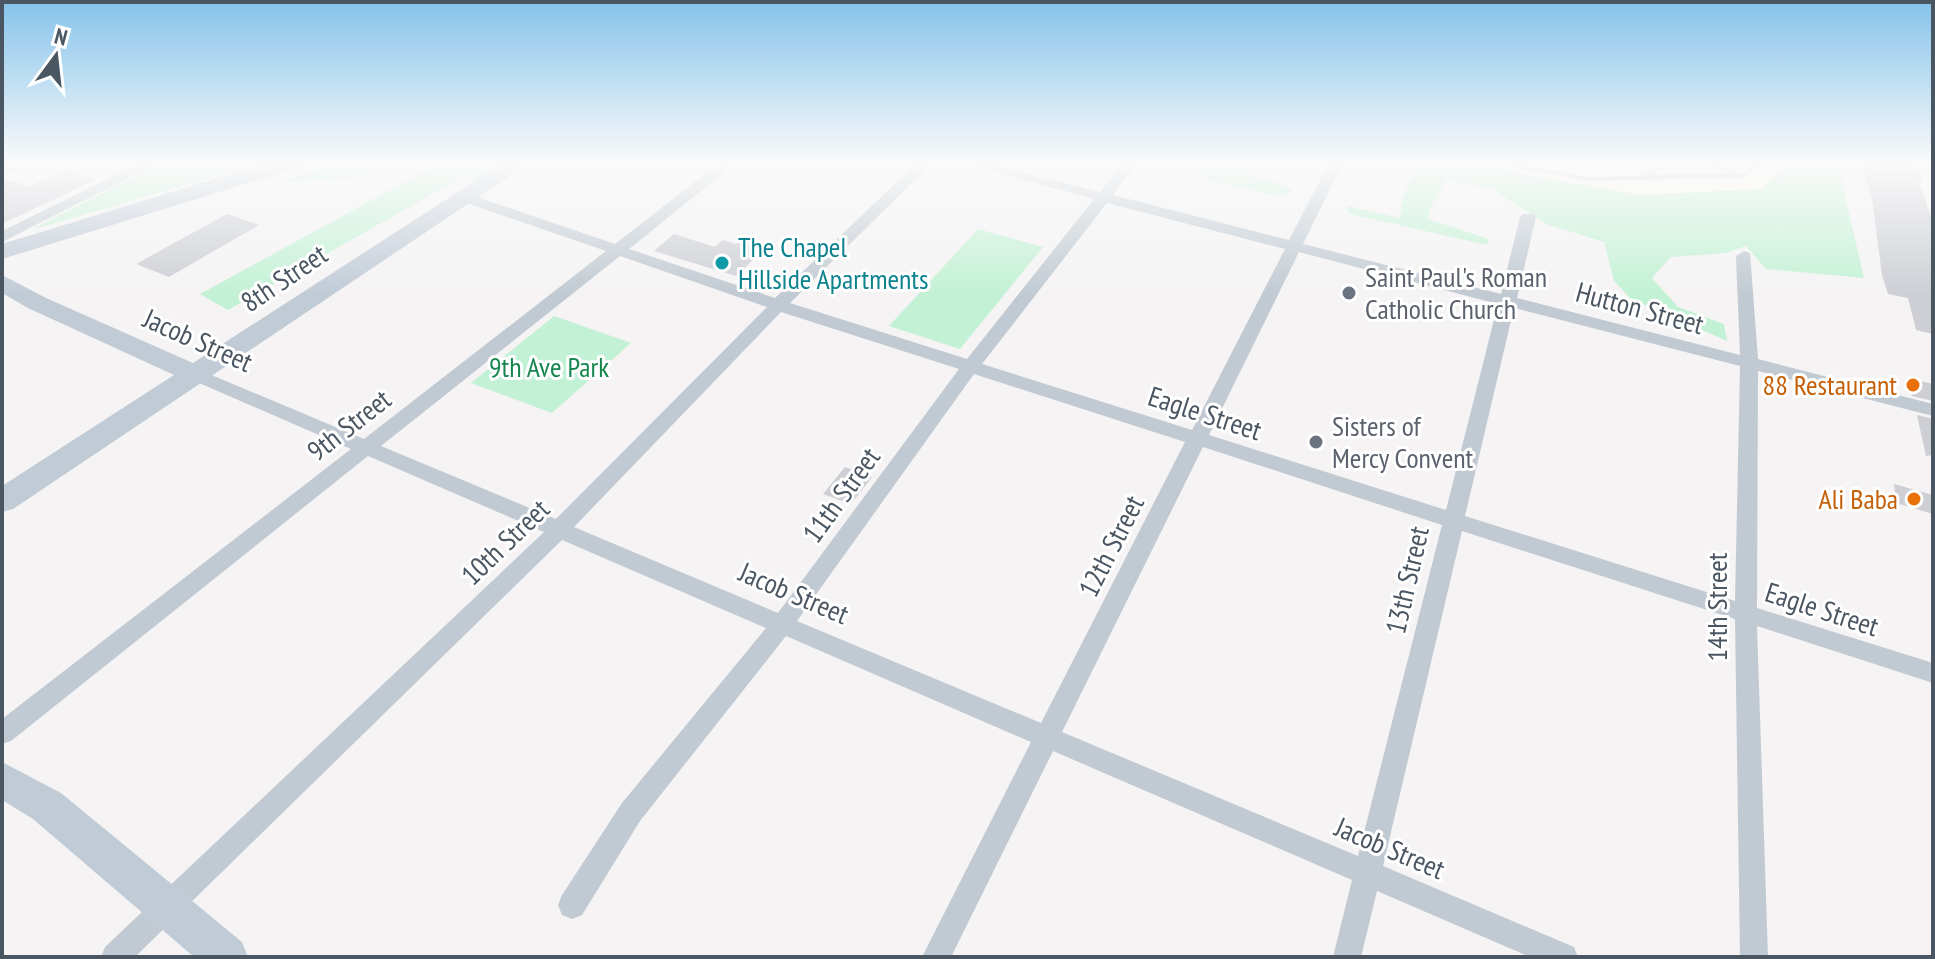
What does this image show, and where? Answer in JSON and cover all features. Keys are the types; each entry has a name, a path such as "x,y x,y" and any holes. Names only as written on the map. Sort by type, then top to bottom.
{"street":[{"path":"2,237 65,206"},
{"path":"2,252 151,206"},
{"name":"8th Street","path":"2,501 450,206"},
{"name":"Eagle Street","path":"489,206 778,305 1933,673"},
{"name":"9th Street","path":"2,733 672,206"},
{"name":"10th Street","path":"115,957 561,528 778,305 881,206"},
{"name":"11th Street","path":"572,905 631,812 783,623 970,367 1098,206"},
{"name":"Hutton Street","path":"1135,206 1933,410"},
{"name":"12th Street","path":"936,957 1314,206"},
{"name":"13th Street","path":"1347,957 1528,217"},
{"name":"14th Street","path":"1744,256 1749,363 1746,614 1754,957"},
{"name":"Jacob Street","path":"2,282 37,303 196,375 1564,957"},
{"path":"2,779 47,806 227,957"}],"green space":[{"path":"78,206 114,206 31,230"},
{"path":"361,206 411,206 228,310 200,294"},
{"path":"1349,206 1400,218 1402,206 1431,206 1428,219 1489,239 1487,245 1350,214 1346,209"},
{"path":"1518,206 1847,206 1864,278 1766,269 1746,246 1726,253 1671,257 1652,278 1678,307 1724,324 1727,341 1631,299 1614,281 1604,242 1546,224"},
{"path":"978,229 1043,247 960,349 889,326"},
{"name":"9th Ave Park","path":"554,316 631,343 552,413 471,383"}],"building":[{"path":"2,206 41,206 2,224"},
{"path":"1873,206 1927,206 1933,222 1933,334 1916,330 1908,298 1888,294 1882,275"},
{"path":"227,214 259,225 169,277 136,264"},
{"name":"The Chapel Hillside Apartments","path":"674,234 715,247 723,240 736,244 744,236 770,244 736,276 654,251"},
{"path":"1908,378 1933,384 1933,401 1912,396"},
{"path":"1917,415 1933,419 1933,455 1926,456"},
{"path":"845,467 872,477 851,504 823,494"},
{"name":"Ali Baba","path":"1894,484 1933,495 1933,514 1896,503"}],"place":[{"name":"The Chapel Hillside Apartments","path":"722,263"},
{"name":"Saint Paul's Roman Catholic Church","path":"1349,293"},
{"name":"88 Restaurant","path":"1913,385"},
{"name":"Sisters of Mercy Convent","path":"1316,442"},
{"name":"Ali Baba","path":"1914,499"}]}
